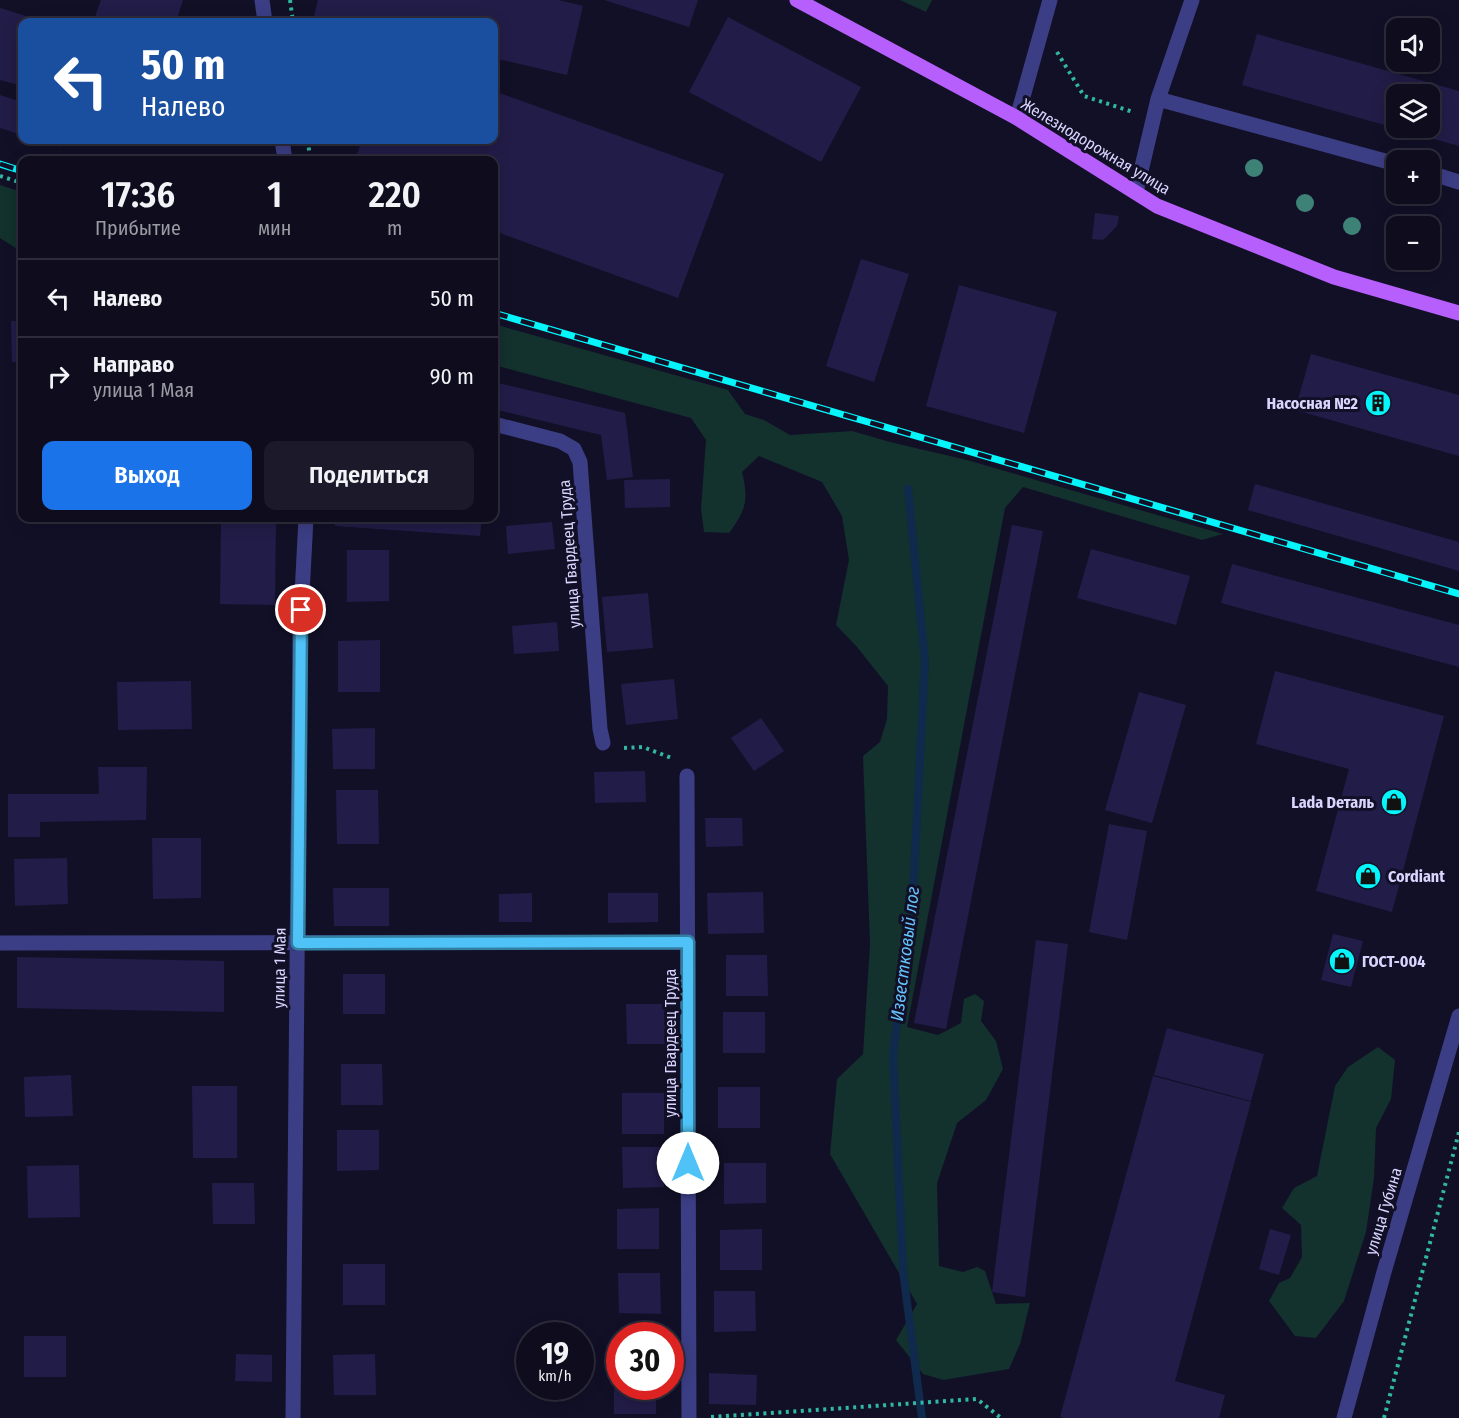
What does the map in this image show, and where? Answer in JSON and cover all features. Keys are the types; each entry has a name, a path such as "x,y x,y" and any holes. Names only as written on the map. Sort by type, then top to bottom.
{"main road":[{"name":"Железнодорожная улица","path":"797,0 1017,118 1156,206 1334,277 1459,314"}],"street":[{"path":"262,0 264,18"},
{"path":"1017,118 1050,0"},
{"path":"1136,192 1158,99 1191,0"},
{"path":"1158,99 1386,161"},
{"path":"1440,177 1459,182"},
{"name":"улица Гвардеец Труда","path":"498,425 560,441 574,449 580,462 600,729 603,743"},
{"name":"улица 1 Мая","path":"293,1418 300,633 306,522"},
{"name":"улица Гвардеец Труда","path":"687,776 689,1418"},
{"path":"0,943 688,942"},
{"name":"улица Губина","path":"1344,1418 1459,1016"}],"path":[{"path":"290,0 292,18"},
{"path":"1042,28 1084,96 1154,119"},
{"path":"0,176 18,182"},
{"path":"603,743 614,748 643,747 672,757 687,776"},
{"path":"1384,1418 1459,1132"},
{"path":"704,1418 977,1399 1000,1418"}],"green space":[{"path":"900,0 932,0 926,12"},
{"path":"0,185 18,191 18,249 0,238"},
{"path":"498,325 728,390 745,414 764,420 790,435 852,431 967,460 1223,534 1202,540 1023,487 1005,508 907,1027 938,1035 961,1023 964,999 975,994 984,1001 981,1021 996,1041 1003,1069 986,1100 957,1123 937,1183 939,1266 963,1272 977,1267 985,1271 996,1304 1030,1303 1020,1344 1009,1369 943,1380 923,1374 896,1340 917,1304 830,1154 837,1079 863,1054 870,944 863,756 880,742 887,719 888,686 836,625 849,560 842,516 822,482 759,456 742,472 745,490 744,504 739,518 729,533 704,532 701,509 706,440 691,418 498,366"},
{"path":"1378,1047 1395,1060 1391,1099 1376,1128 1374,1178 1366,1232 1344,1301 1316,1338 1295,1336 1269,1301 1279,1283 1290,1278 1302,1257 1301,1225 1282,1208 1294,1188 1317,1176 1335,1086 1348,1067"}],"building":[{"path":"101,0 183,0 177,18 94,18"},
{"path":"318,0 559,0 583,6 567,75 498,59 498,18 324,18 314,16"},
{"path":"604,0 698,0 689,27"},
{"path":"0,8 33,18 18,18 18,85 0,80"},
{"path":"728,17 861,87 821,162 689,92"},
{"path":"1257,34 1434,84 1386,84 1386,125 1242,85"},
{"path":"1440,86 1459,91 1459,146 1431,138 1440,138"},
{"path":"498,92 724,174 678,298 498,232 498,156 356,156 361,144 498,144"},
{"path":"0,95 18,101 18,134 0,128"},
{"path":"1095,213 1119,216 1117,226 1103,240 1092,239"},
{"path":"861,259 909,274 874,382 826,366"},
{"path":"959,285 1057,312 1024,433 926,406"},
{"path":"11,321 18,321 18,362 12,362"},
{"name":"Насосная №2","path":"1311,354 1459,395 1459,456 1295,410"},
{"path":"498,383 625,413 633,477 607,480 601,435 498,410"},
{"path":"670,479 670,507 625,508 624,480"},
{"path":"1255,484 1459,542 1459,571 1248,510"},
{"path":"221,522 276,522 275,605 220,604"},
{"path":"335,522 482,522 480,536 335,526"},
{"path":"552,522 555,549 508,554 506,526"},
{"path":"1012,525 1043,531 946,1029 914,1023"},
{"path":"1091,549 1190,576 1176,625 1077,598"},
{"path":"347,550 389,550 389,601 347,602"},
{"path":"1232,564 1459,625 1459,667 1221,603"},
{"path":"648,593 653,648 607,652 602,597"},
{"path":"557,622 559,651 514,654 512,626"},
{"path":"380,640 380,692 338,692 338,641"},
{"path":"1275,671 1444,716 1392,912 1316,891 1349,769 1256,744"},
{"path":"674,679 678,719 626,725 621,684"},
{"path":"191,681 192,729 118,730 117,682"},
{"path":"1139,692 1186,705 1152,823 1105,810"},
{"path":"761,718 784,751 754,771 731,738"},
{"path":"375,728 375,769 333,769 332,729"},
{"path":"98,767 147,767 146,820 40,822 40,837 8,837 8,794 99,794"},
{"path":"645,771 646,802 595,803 594,772"},
{"path":"336,790 378,790 379,844 337,844"},
{"path":"705,818 742,818 743,846 706,847"},
{"path":"1109,824 1147,831 1127,940 1089,932"},
{"path":"152,838 201,838 201,898 153,899"},
{"path":"67,858 68,904 15,906 14,859"},
{"path":"333,888 389,888 389,926 334,926"},
{"path":"763,892 764,933 708,934 707,893"},
{"path":"532,893 532,922 499,922 499,894"},
{"path":"608,893 658,893 658,922 608,923"},
{"name":"ГОСТ-004","path":"1333,934 1363,941 1351,987 1321,980"},
{"path":"1036,940 1068,944 1025,1297 992,1292"},
{"path":"726,955 767,955 768,996 726,996"},
{"path":"17,957 224,961 224,1012 17,1008"},
{"path":"343,974 385,974 385,1014 343,1014"},
{"path":"626,1004 668,1004 669,1044 627,1044"},
{"path":"723,1012 765,1012 765,1053 723,1053"},
{"path":"1167,1028 1264,1054 1251,1101 1154,1075"},
{"path":"341,1064 382,1064 383,1105 341,1105"},
{"path":"71,1075 73,1116 25,1117 24,1077"},
{"path":"1153,1076 1251,1102 1175,1381 1225,1395 1219,1418 1060,1417"},
{"path":"192,1086 237,1086 237,1158 193,1158"},
{"path":"718,1087 760,1087 760,1128 718,1128"},
{"path":"622,1093 664,1093 664,1134 622,1134"},
{"path":"337,1130 379,1130 379,1170 337,1171"},
{"path":"622,1147 664,1147 664,1187 623,1188"},
{"path":"724,1163 766,1163 766,1203 724,1204"},
{"path":"79,1165 80,1217 28,1218 27,1166"},
{"path":"212,1183 254,1183 255,1224 213,1224"},
{"path":"659,1208 659,1249 617,1249 617,1209"},
{"path":"762,1229 762,1270 720,1270 720,1230"},
{"path":"1270,1229 1291,1235 1279,1275 1259,1269"},
{"path":"343,1264 385,1264 385,1305 343,1305"},
{"path":"618,1273 660,1273 661,1314 619,1313"},
{"path":"714,1291 755,1291 756,1331 714,1332"},
{"path":"24,1336 66,1336 66,1377 24,1377"},
{"path":"236,1354 272,1355 272,1382 235,1381"},
{"path":"375,1354 376,1395 334,1395 333,1355"},
{"path":"709,1373 757,1375 756,1405 709,1404"},
{"path":"614,1400 656,1400 656,1414 614,1414"}],"waterway":[{"name":"Известковый лог","path":"908,489 925,661 913,893 893,1055 903,1271 922,1418"}],"railway":[{"path":"0,164 18,170"},
{"path":"498,314 1459,594"}],"place":[{"name":"Насосная №2","path":"1378,403"},
{"name":"Lada Dеталь","path":"1394,802"},
{"name":"Cordiant","path":"1368,876"},
{"name":"ГОСТ-004","path":"1342,961"}],"route":[{"path":"301,610 298,943 688,942 688,1163"}]}
